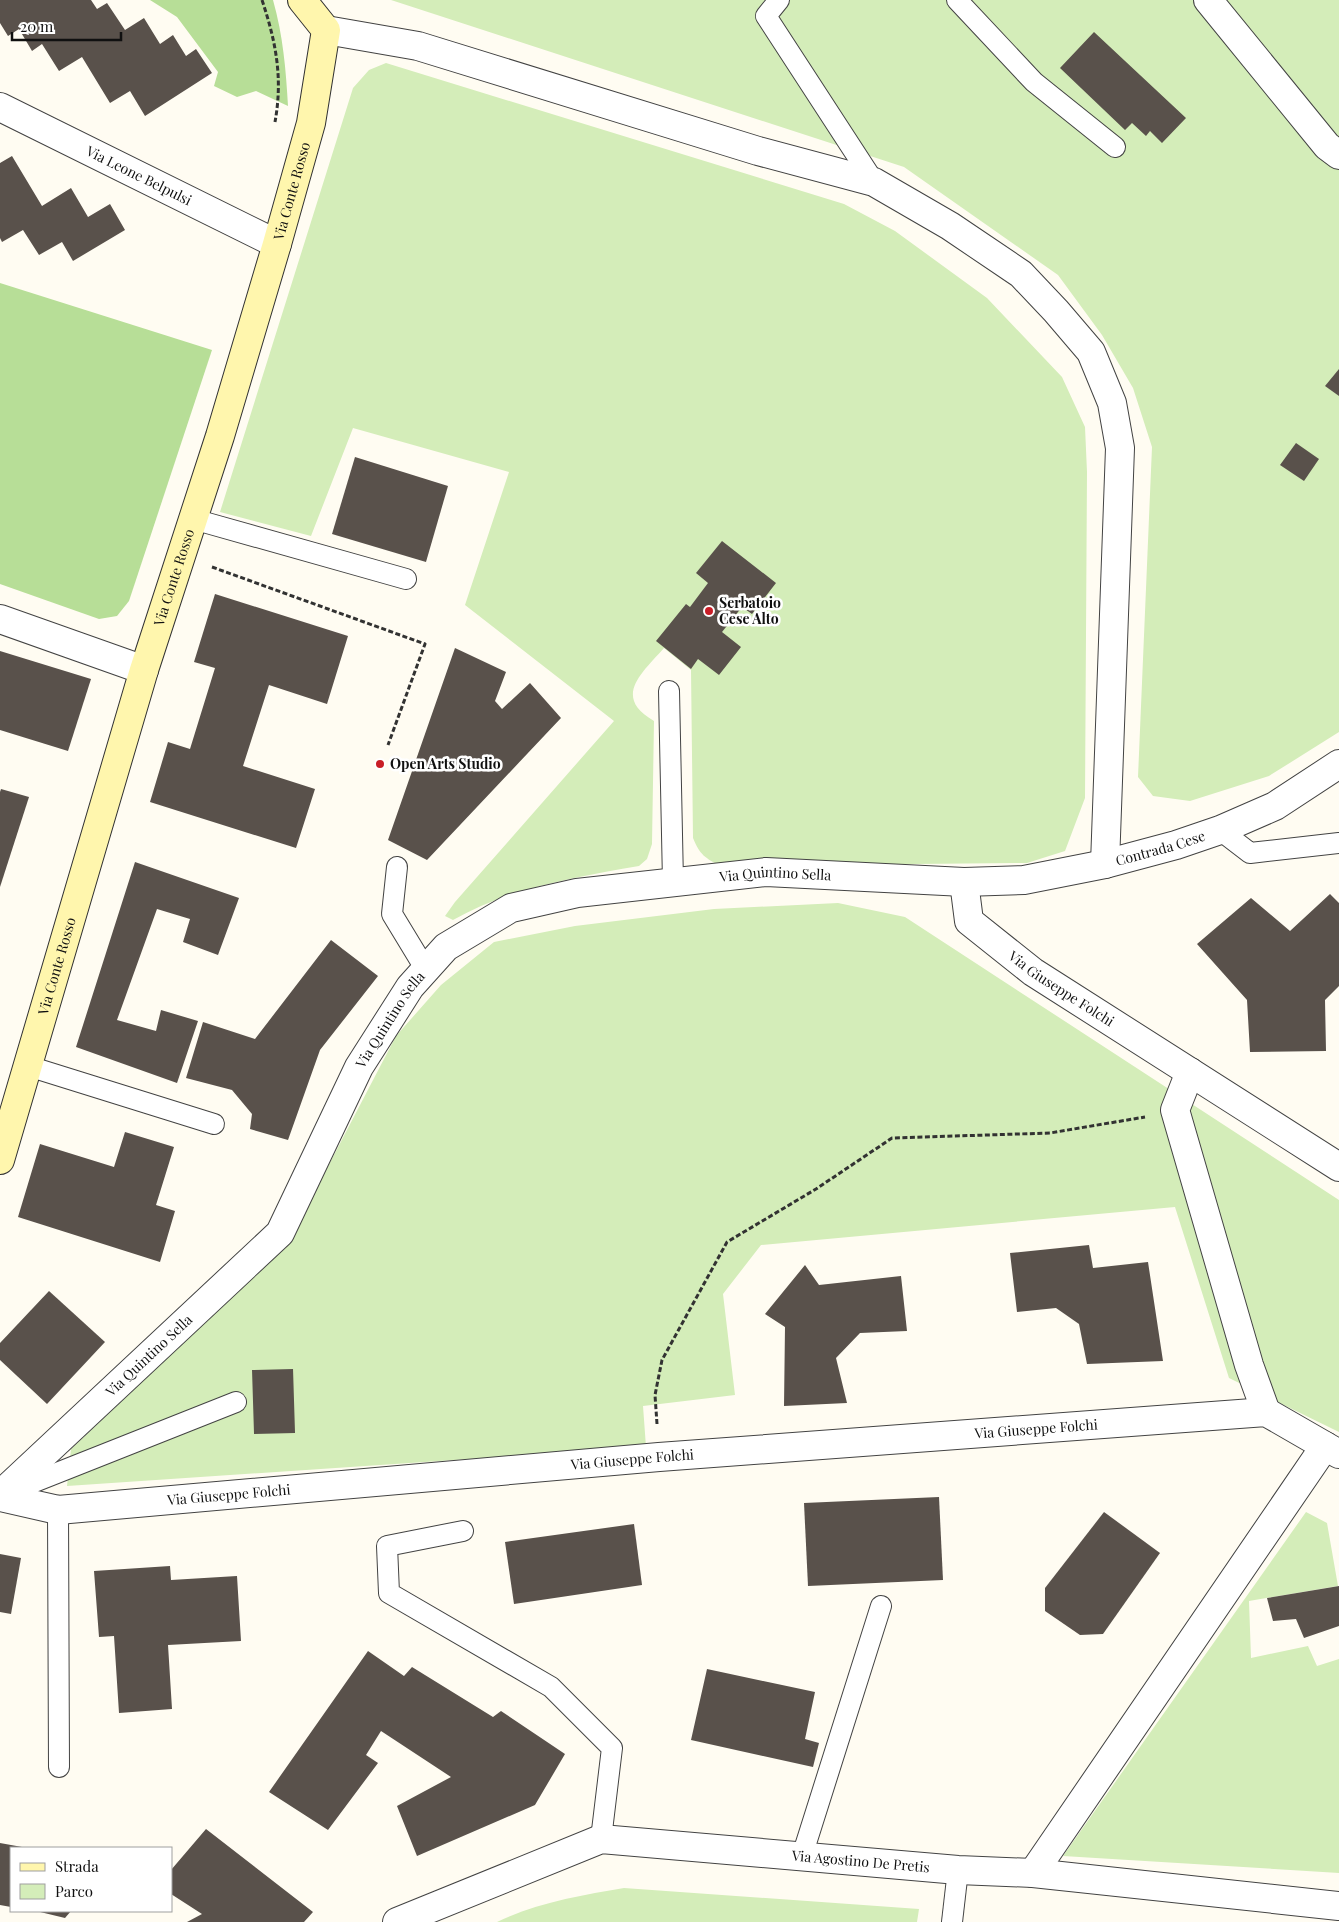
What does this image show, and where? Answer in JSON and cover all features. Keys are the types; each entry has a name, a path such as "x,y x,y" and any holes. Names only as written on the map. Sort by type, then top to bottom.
{"street":[{"path":"302,0 326,30 418,46 758,151 874,182 950,226 1021,274 1056,311 1091,352 1112,403 1120,448 1105,864"},
{"path":"1208,0 1327,146 1339,155"},
{"name":"Via Conte Rosso","path":"0,1160 144,670 194,519 277,244 311,123 326,30"},
{"name":"Via Leone Belpulsi","path":"0,108 277,244"},
{"path":"0,619 144,670"},
{"name":"Contrada Cese","path":"964,882 1024,880 1105,864 1176,844 1220,830 1275,806 1339,764"},
{"name":"Via Quintino Sella","path":"0,1496 280,1233 358,1067 410,987 446,947 511,908 577,893 766,872 964,882"},
{"name":"Via Giuseppe Folchi","path":"964,882 970,921 1033,972 1339,1167"},
{"path":"1033,1873 1332,1450 1266,1412 1249,1365 1176,1110 1190,1072"},
{"name":"Via Giuseppe Folchi","path":"0,1496 58,1510 659,1457 1266,1412"},
{"name":"Via Agostino De Pretis","path":"398,1922 602,1839 958,1870 1033,1873 1339,1906"}],"lane":[{"path":"779,0 766,16 874,182"},
{"path":"957,0 1034,82 1115,147"},
{"path":"194,519 406,579"},
{"path":"668,691 673,882"},
{"path":"1220,830 1250,853 1339,843"},
{"path":"397,867 392,914 426,970"},
{"path":"28,1066 214,1124"},
{"path":"0,1496 236,1402"},
{"path":"58,1510 59,1767"},
{"path":"463,1531 387,1546 389,1593 551,1687 612,1748 602,1839"},
{"path":"802,1856 881,1606"},
{"path":"952,1922 958,1870"}],"path":[{"path":"262,0 271,25 279,63 279,101 273,130"},
{"path":"181,556 425,644 388,745"},
{"path":"659,1457 655,1395 662,1360 726,1242 816,1189 892,1138 1050,1133 1129,1121 1176,1110"}],"green space":[{"path":"150,0 273,0 284,53 288,106 256,91 237,97 214,86 218,72 177,17"},
{"path":"391,0 1339,0 1339,732 1269,776 1190,801 1153,796 1138,777 1152,447 1133,388 1102,335 1058,275 904,167"},
{"path":"386,63 844,204 895,231 987,298 1062,377 1085,427 1087,472 1085,798 1065,851 1027,863 721,866 711,861 698,848 693,838 691,670 664,648 640,676 633,694 635,703 641,712 654,721 652,844 647,859 639,866 567,879 520,892 475,909 453,920 445,916 455,902 614,721 465,605 509,472 353,428 311,536 220,512 353,88 369,70"},
{"path":"0,283 212,350 129,601 117,616 99,619 0,584"},
{"path":"838,903 905,917 1339,1200 1339,1432 1229,1378 1175,1207 761,1245 723,1294 735,1395 643,1406 646,1447 67,1486 71,1449 287,1245 396,1036 441,985 494,942 575,926 714,909"},
{"path":"1306,1512 1327,1523 1338,1586 1249,1601 1251,1658 1308,1646 1317,1666 1339,1659 1339,1873 1063,1856"},
{"path":"624,1888 919,1909 917,1922 497,1922 543,1905"}],"building":[{"path":"0,0 91,0 97,9 107,3 125,30 144,18 160,44 173,35 186,56 196,49 212,73 145,116 130,91 110,103 82,57 59,71 42,44 32,51 19,29 8,36 0,23"},
{"path":"1094,32 1186,118 1162,143 1150,131 1146,136 1132,123 1125,130 1060,68"},
{"path":"12,156 42,206 71,188 88,217 110,204 125,230 73,261 62,242 39,255 23,230 2,242 0,238 0,163"},
{"path":"1339,369 1339,396 1325,386"},
{"path":"1296,443 1319,459 1304,481 1280,465"},
{"path":"355,457 448,486 426,562 332,534"},
{"name":"Serbatoio Cese Alto","path":"722,541 776,583 752,614 742,607 722,632 741,647 719,675 698,659 691,669 656,641 686,604 690,607 708,583 696,573"},
{"path":"215,594 348,636 327,704 269,685 243,766 315,789 296,848 150,802 168,742 190,749 215,668 194,662"},
{"path":"455,648 506,672 495,701 502,709 530,683 561,718 427,860 388,840"},
{"path":"0,651 91,679 68,751 0,730"},
{"path":"1,789 29,797 0,887 0,792"},
{"path":"135,862 239,898 218,955 183,942 190,919 157,909 117,1020 156,1031 161,1010 198,1021 177,1083 76,1047"},
{"path":"1330,894 1339,903 1339,986 1325,1000 1326,1051 1250,1052 1247,1000 1197,944 1251,898 1290,931"},
{"path":"331,940 378,976 320,1050 288,1140 250,1129 252,1114 232,1090 186,1078 203,1022 255,1039"},
{"path":"125,1132 174,1147 156,1205 175,1211 160,1262 18,1217 40,1144 114,1167"},
{"path":"1089,1245 1093,1268 1148,1262 1163,1361 1087,1364 1079,1324 1056,1308 1017,1312 1010,1253"},
{"path":"805,1265 819,1285 901,1276 907,1331 860,1333 836,1358 847,1403 784,1406 785,1327 765,1314"},
{"path":"49,1291 105,1342 47,1404 0,1360 0,1343"},
{"path":"293,1369 295,1433 254,1434 252,1370"},
{"path":"939,1497 943,1580 808,1586 804,1503"},
{"path":"1104,1512 1160,1553 1103,1634 1080,1635 1045,1611 1045,1588"},
{"path":"634,1524 642,1585 514,1604 505,1542"},
{"path":"0,1554 21,1558 11,1614 0,1612"},
{"path":"170,1566 171,1580 237,1576 241,1641 168,1645 172,1709 119,1713 114,1636 99,1637 94,1571"},
{"path":"1339,1586 1339,1626 1304,1638 1296,1619 1273,1621 1267,1598"},
{"path":"368,1651 404,1676 412,1667 493,1717 501,1711 565,1754 535,1805 417,1856 397,1806 451,1777 381,1731 366,1755 378,1763 328,1830 269,1792"},
{"path":"707,1669 815,1692 805,1739 819,1743 813,1767 691,1740"},
{"path":"206,1829 313,1912 304,1922 187,1922 202,1914 172,1895 172,1869"},
{"path":"0,1843 22,1847 10,1847 10,1907 0,1905"},
{"path":"40,1912 70,1912 65,1918"}],"place":[{"name":"Serbatoio Cese Alto","path":"709,611"},
{"name":"Open Arts Studio","path":"380,764"}]}
